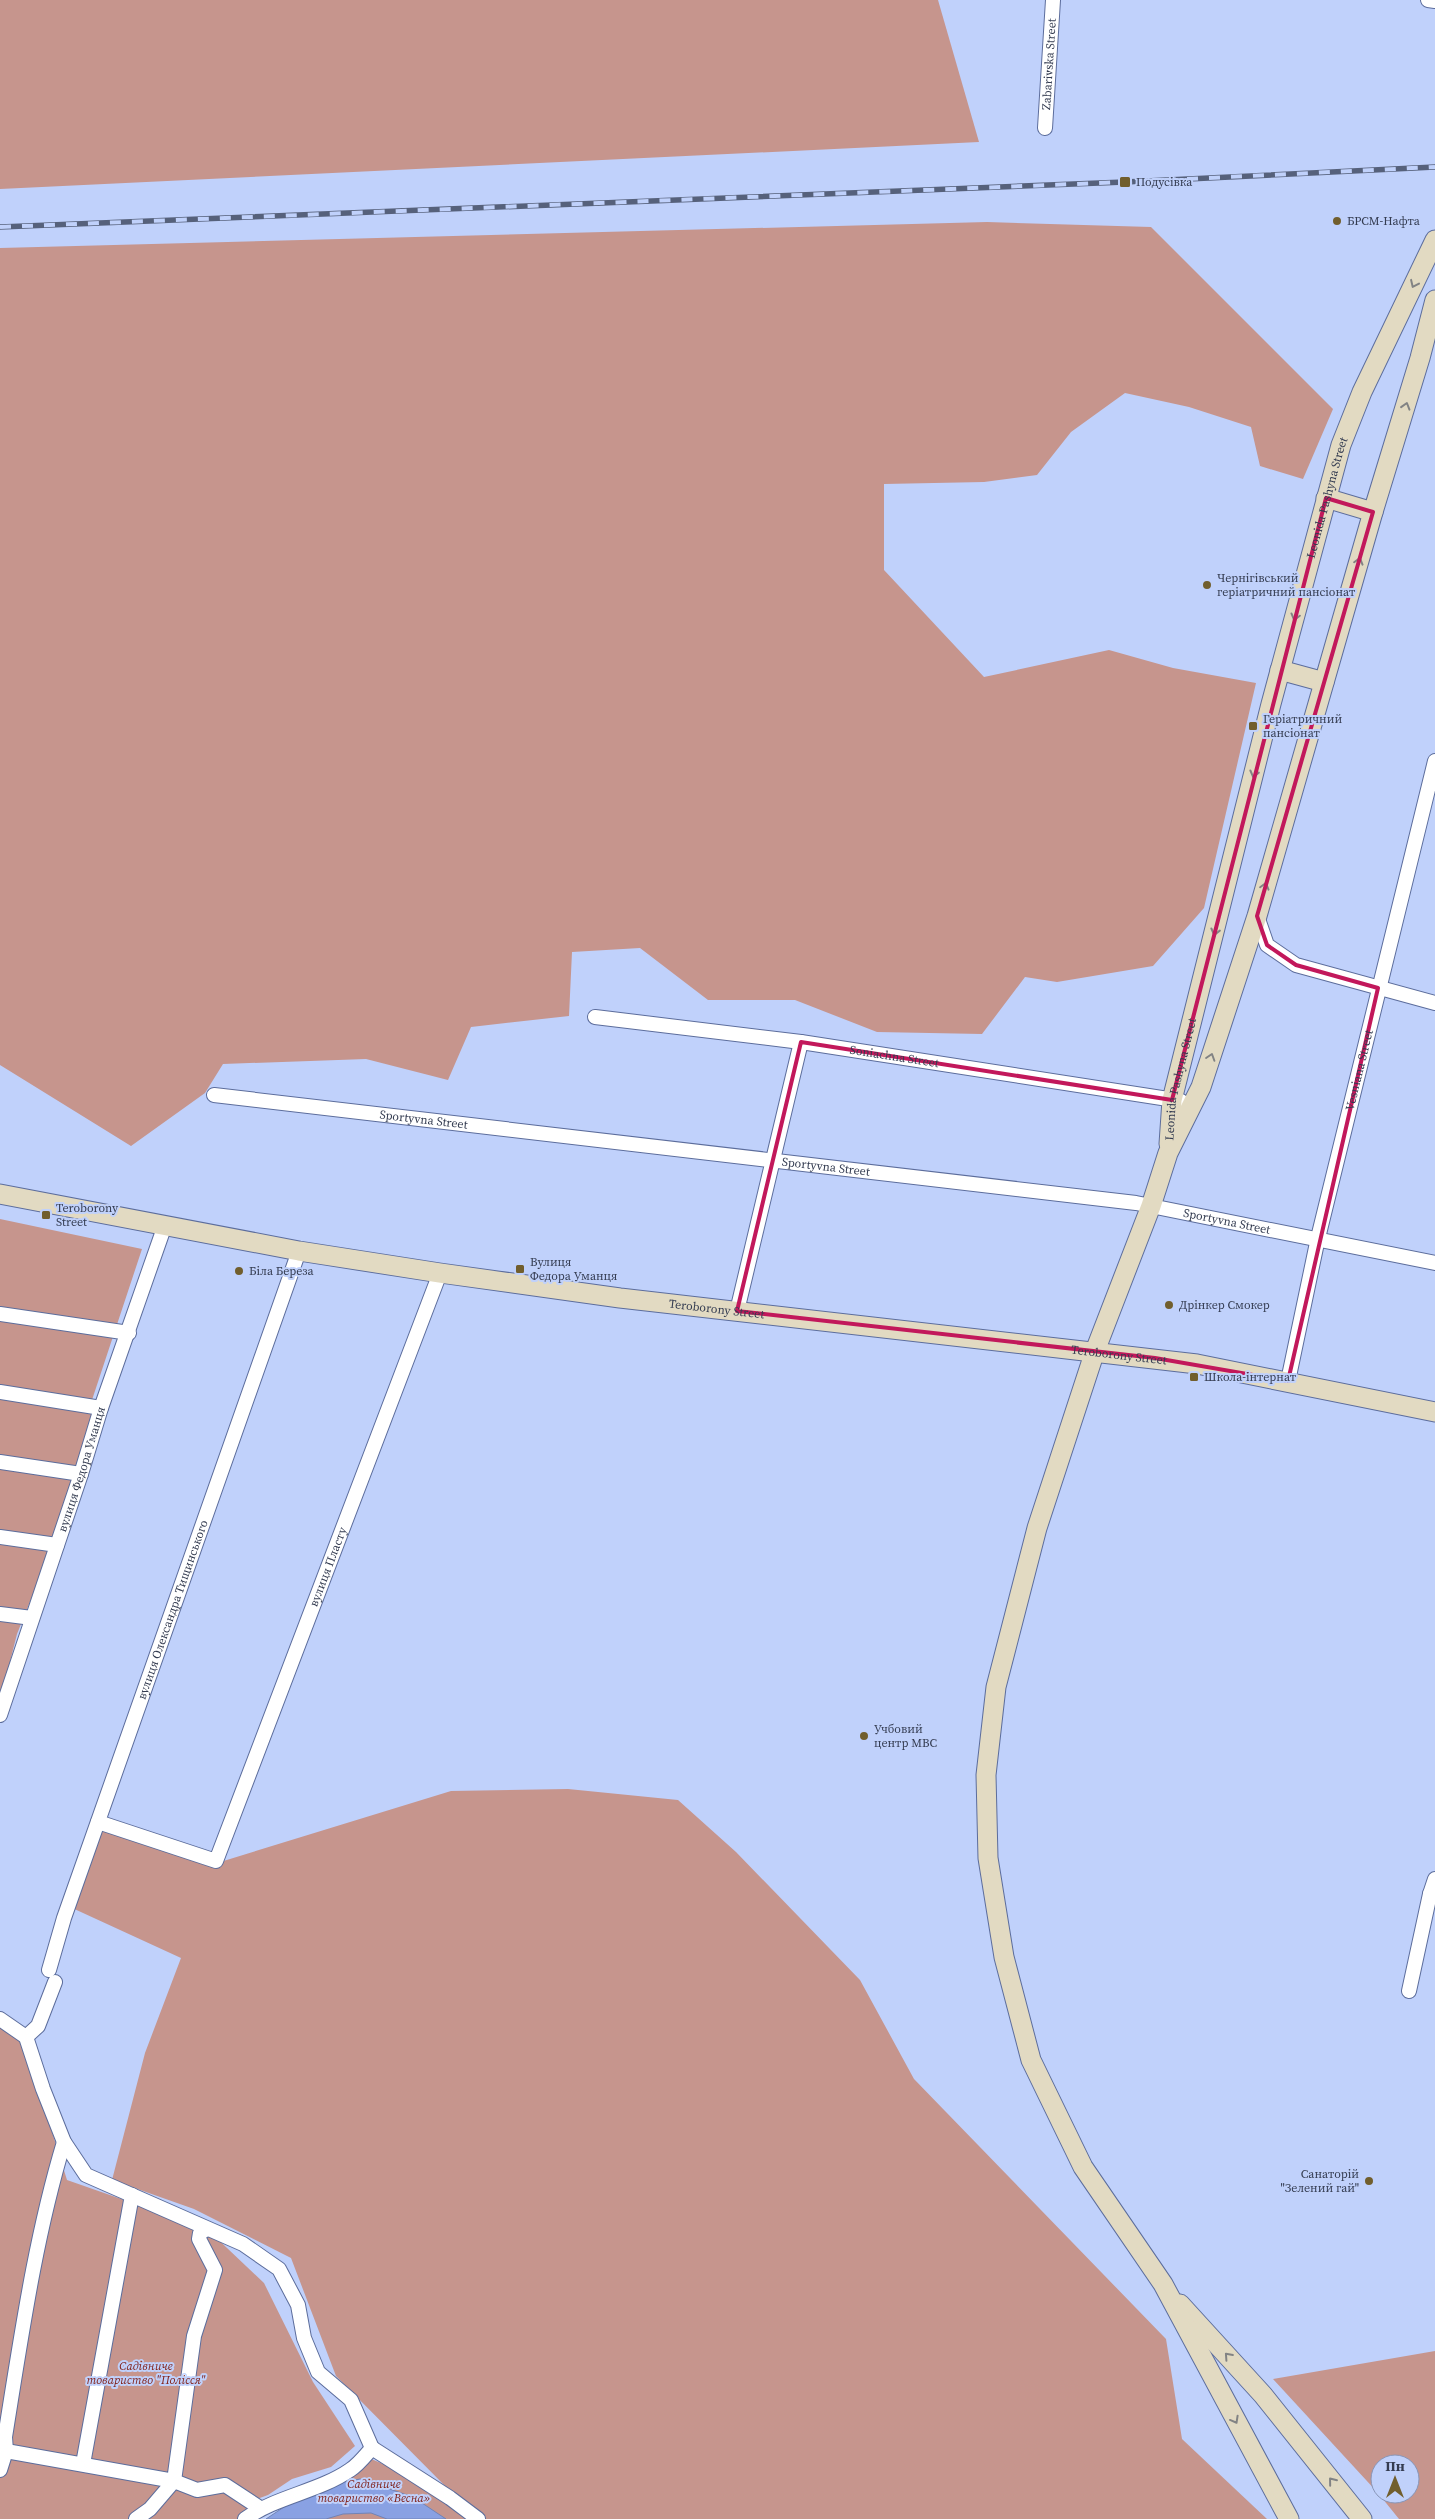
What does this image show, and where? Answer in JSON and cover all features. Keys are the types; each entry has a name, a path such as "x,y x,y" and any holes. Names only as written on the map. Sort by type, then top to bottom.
{"main road":[{"name":"Leonida Pashyna Street","path":"1168,1153 1172,1100 1280,670 1341,445 1362,392 1435,240"},
{"name":"Leonida Pashyna Street","path":"1168,1153 1201,1087 1257,916 1373,512 1420,358 1435,300"},
{"path":"1326,498 1373,512"},
{"path":"1280,670 1324,682"},
{"path":"1168,1153 1151,1206 1096,1352 1037,1528 996,1687 986,1775 988,1858 1004,1957 1031,2060 1083,2166 1163,2284 1289,2519"},
{"name":"Teroborony Street","path":"0,1194 300,1251 440,1273 620,1298 1197,1364 1435,1412"},
{"path":"1163,2284 1263,2395 1362,2519"}],"street":[{"name":"Zabarivska Street","path":"1045,128 1053,0"},
{"path":"1428,0 1435,1"},
{"name":"Vesniana Street","path":"1288,1381 1318,1238 1378,988 1434,771"},
{"path":"1257,916 1267,945 1296,965 1435,1003"},
{"name":"Soniachna Street","path":"595,1017 801,1042 1194,1103"},
{"path":"737,1311 801,1042"},
{"name":"Sportyvna Street","path":"214,1095 1151,1206 1435,1263"},
{"name":"вулиця Федора Уманця","path":"0,1715 4,1690 32,1618 81,1474 101,1408 129,1333 164,1226"},
{"name":"вулиця Олександра Тищинського","path":"26,2037 38,2026 98,1822 300,1251"},
{"name":"вулиця Пласту","path":"98,1822 216,1861 440,1273"},
{"path":"0,1314 129,1333"},
{"path":"0,1392 101,1408"},
{"path":"0,1462 81,1474"},
{"path":"0,1537 57,1545"},
{"path":"0,1614 32,1618"},
{"path":"1409,1991 1435,1879"},
{"path":"0,2019 26,2037 42,2089 64,2142 86,2175 243,2244 279,2269 298,2305 304,2338 318,2372 351,2400 372,2448 450,2498 478,2519"},
{"path":"0,2470 6,2451 5,2437 33,2264 53,2178 64,2142"},
{"path":"83,2464 132,2195"},
{"path":"136,2519 150,2508 174,2480 194,2336 215,2270 199,2239 200,2234 207,2229"},
{"path":"245,2519 260,2508 338,2478 352,2469 372,2448"},
{"path":"6,2451 174,2480 197,2490 225,2485 260,2508"}],"highlighted area":[{"path":"1326,498 1373,512 1257,916 1267,945 1296,965 1378,988 1288,1381 1155,1358 737,1311 801,1042 1172,1100"}],"green space":[{"path":"0,0 938,0 979,142 0,189"},
{"path":"987,222 1151,227 1333,409 1303,479 1260,466 1251,427 1189,407 1125,393 1071,432 1037,475 984,482 884,484 884,570 984,677 1109,650 1173,668 1256,683 1204,908 1153,966 1057,982 1025,977 982,1034 877,1032 795,1000 708,1000 640,948 572,952 569,1016 471,1027 448,1080 366,1059 223,1064 205,1093 131,1146 0,1065 0,248"},
{"path":"0,1219 142,1249 91,1403 97,1415 57,1534 17,1634 0,1701"},
{"name":"Садівниче товариство «Весна»","path":"568,1789 678,1800 736,1852 860,1980 914,2079 1166,2339 1182,2439 1267,2519 298,2519 369,2458 453,2494 336,2376 291,2258 194,2209 112,2180 145,2053 181,1958 70,1907 100,1824 217,1863 451,1791"},
{"name":"Садівниче товариство \"Полісся\"","path":"0,2024 23,2039 67,2180 207,2229 264,2283 313,2382 355,2446 331,2467 292,2479 268,2495 257,2499 239,2519 0,2519"},
{"path":"1435,2351 1435,2519 1399,2519 1387,2504 1420,2504 1420,2454 1370,2454 1370,2484 1273,2379"}],"water":[{"path":"360,2479 413,2497 446,2519 387,2519 371,2513 343,2514 326,2519 266,2519 314,2487"}],"railway":[{"path":"0,227 1125,182 1435,167"}],"place":[{"name":"Подусівка","path":"1125,182"},
{"name":"БРСМ-Нафта","path":"1337,221"},
{"name":"Чернігівський геріатричний пансіонат","path":"1207,585"},
{"name":"Геріатричний пансіонат","path":"1253,726"},
{"name":"Teroborony Street","path":"46,1215"},
{"name":"Вулиця Федора Уманця","path":"520,1269"},
{"name":"Біла Береза","path":"239,1271"},
{"name":"Дрінкер Смокер","path":"1169,1305"},
{"name":"Школа-інтернат","path":"1194,1377"},
{"name":"Учбовий центр МВС","path":"864,1736"},
{"name":"Санаторій \"Зелений гай\"","path":"1369,2181"}]}
